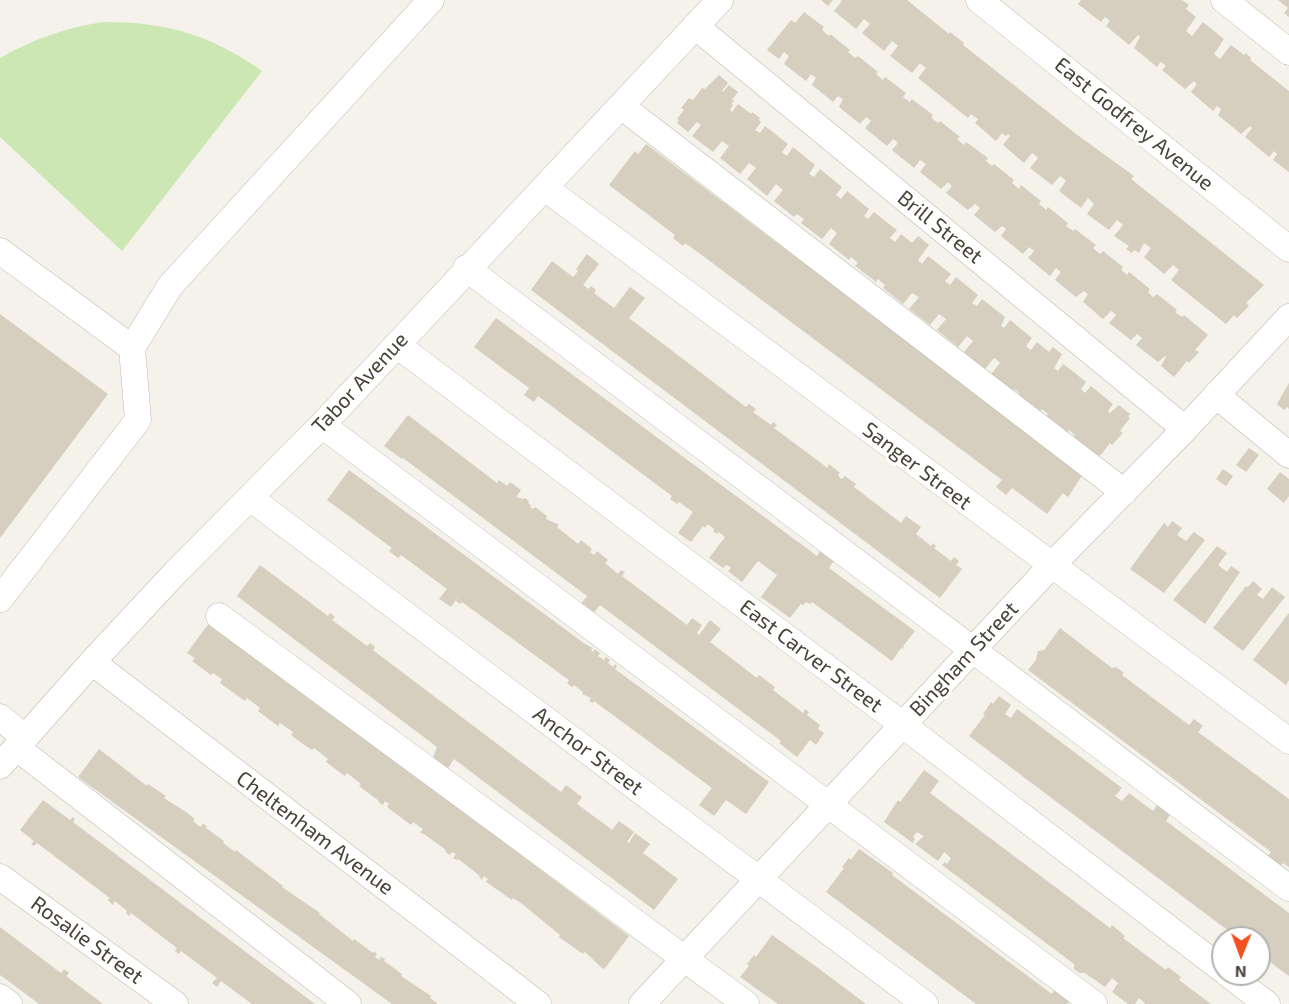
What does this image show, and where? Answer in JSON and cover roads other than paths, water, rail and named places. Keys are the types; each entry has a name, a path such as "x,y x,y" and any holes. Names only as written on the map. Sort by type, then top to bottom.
{"street":[{"path":"0,599 138,420 132,348 170,286 431,0"},
{"name":"Tabor Avenue","path":"0,766 176,572 322,425 466,268 545,188 720,0"},
{"name":"East Godfrey Avenue","path":"979,0 1289,249"},
{"path":"1224,0 1289,52"},
{"name":"Brill Street","path":"694,26 1185,429"},
{"path":"621,106 1124,492"},
{"name":"Sanger Street","path":"545,188 1289,741"},
{"path":"0,251 132,348"},
{"path":"466,268 1289,888"},
{"name":"Bingham Street","path":"642,1004 1051,566 1185,429 1289,317"},
{"name":"East Carver Street","path":"397,345 903,725 1211,961"},
{"path":"1216,395 1289,455"},
{"path":"322,425 1094,1004"},
{"name":"Anchor Street","path":"250,498 925,1004"},
{"path":"219,616 746,1004"},
{"name":"Cheltenham Avenue","path":"92,662 538,1004"},
{"path":"0,717 21,743 348,1004"},
{"name":"Rosalie Street","path":"0,877 175,1004"},
{"path":"1244,986 1267,1004"},
{"path":"0,997 9,1004"}]}
